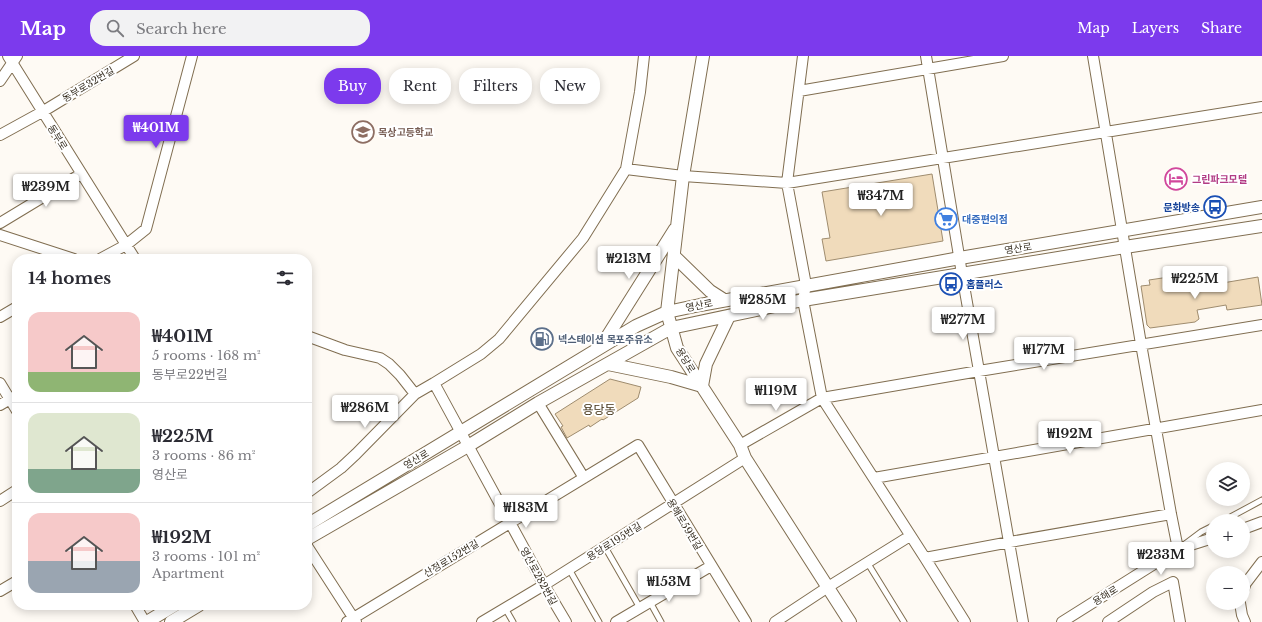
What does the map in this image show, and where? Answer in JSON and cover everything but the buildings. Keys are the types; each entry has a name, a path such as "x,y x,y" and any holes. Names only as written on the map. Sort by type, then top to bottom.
{"street":[{"name":"동부로32번길","path":"0,135 42,112 134,56"},
{"path":"109,254 126,245 146,229 192,56"},
{"path":"312,489 341,468 415,394 482,354 499,339 583,238 626,169 638,105 644,56"},
{"name":"용당로","path":"703,56 683,176 677,226 667,312 671,328 677,348 740,445 745,458 850,622"},
{"path":"803,56 787,183 806,286 803,300 822,398 826,407 874,478 965,622"},
{"path":"926,56 962,274 1023,622"},
{"path":"799,91 1003,56"},
{"path":"1093,56 1141,344 1178,549"},
{"name":"동부로","path":"12,58 42,112 132,254"},
{"path":"0,81 12,58"},
{"path":"626,169 683,176 787,183 1262,107"},
{"path":"0,223 81,174"},
{"name":"영산로","path":"312,522 636,326 667,312 724,300 960,258 1262,207"},
{"path":"600,348 677,226"},
{"name":"영산로","path":"312,536 468,446 538,403 671,328 803,300 1262,226"},
{"path":"0,235 59,254"},
{"path":"674,256 710,291 724,300"},
{"path":"0,317 12,311"},
{"path":"608,364 702,386 706,364 729,316"},
{"path":"740,445 822,398 1262,324"},
{"path":"312,338 345,350 380,358 389,364 400,375 415,394"},
{"path":"0,383 12,396"},
{"name":"영산로282번길","path":"434,383 544,585 566,622"},
{"path":"0,405 12,398"},
{"path":"538,403 584,478"},
{"path":"874,478 1262,410"},
{"name":"산정로152번길","path":"352,621 638,445"},
{"name":"용해로59번길","path":"638,445 710,566 746,622"},
{"name":"용당로195번길","path":"482,622 605,547 745,458"},
{"path":"0,501 12,493"},
{"path":"925,558 1171,514"},
{"path":"1250,526 1262,522"},
{"path":"775,622 910,536"},
{"name":"용해로","path":"1062,622 1178,549 1206,540"},
{"path":"312,554 352,621"},
{"path":"1250,578 1262,562"},
{"path":"616,622 710,566"},
{"path":"1108,622 1153,592 1173,582 1180,622"},
{"path":"0,591 12,584"},
{"path":"138,610 146,622 166,610"},
{"path":"170,622 190,610"},
{"path":"1241,610 1245,622"}],"lane":[{"path":"1236,514 1262,500"},
{"path":"1178,549 1206,530"},
{"path":"605,547 640,608"},
{"path":"867,562 904,622"},
{"path":"569,569 599,622"},
{"path":"650,602 661,622"},
{"path":"505,608 514,622"}],"place":[{"name":"목상고등학교","path":"363,132"},
{"name":"그린파크모텔","path":"1176,179"},
{"name":"문화방송","path":"1215,207"},
{"name":"대중편의점","path":"946,219"},
{"name":"홈플러스","path":"951,284"},
{"name":"넥스테이션 목포주유소","path":"542,339"}],"district":[{"name":"용당동","path":"599,410"}]}
